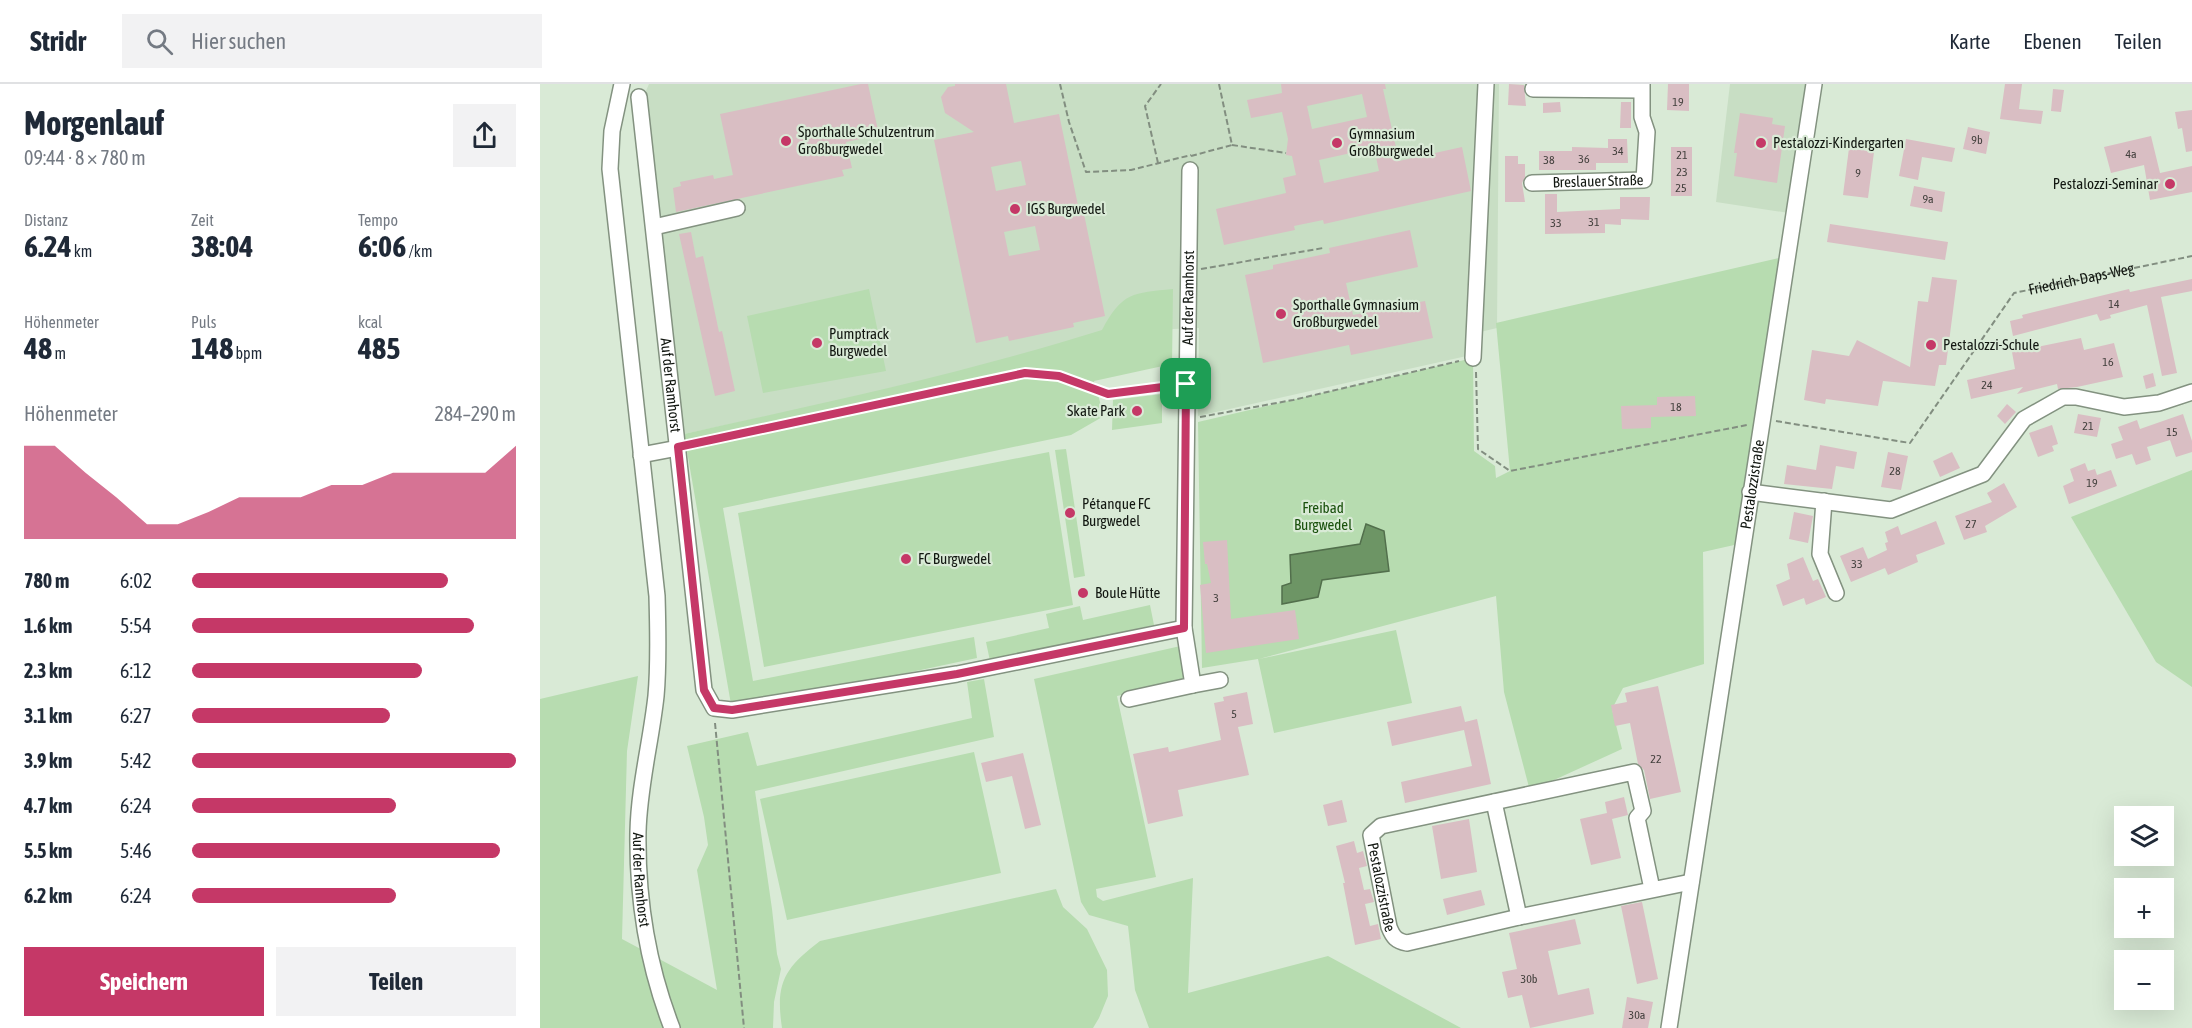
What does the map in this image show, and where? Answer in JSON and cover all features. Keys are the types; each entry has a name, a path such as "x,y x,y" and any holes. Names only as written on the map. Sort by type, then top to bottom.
{"street":[{"name":"Auf der Ramhorst","path":"622,84 612,131 610,169 657,596 656,696 641,791 638,871 654,971 672,1028"},
{"path":"1473,358 1486,84"},
{"name":"Pestalozzistraße","path":"1669,1028 1814,84"},
{"name":"Breslauer Straße","path":"1533,88 1642,87 1642,117 1647,132 1644,180 1533,183"},
{"name":"Auf der Ramhorst","path":"639,97 704,690 714,708"},
{"name":"Auf der Ramhorst","path":"1190,163 1184,628 1193,686"},
{"path":"654,227 737,208"},
{"path":"1750,492 1891,510 1983,474 2024,419 2063,397 2076,397 2124,407 2159,403 2192,392"},
{"path":"641,455 678,447"},
{"path":"1824,501 1820,554 1836,593"},
{"path":"714,708 732,710 957,674 1184,628"},
{"path":"1129,699 1220,680"},
{"name":"Pestalozzistraße","path":"1652,889 1637,818 1643,811 1634,772 1381,826 1371,835 1389,927 1398,941 1407,943 1519,917 1691,882"},
{"path":"1494,802 1519,917"}],"path":[{"path":"1060,84 1069,122 1086,172 1131,170 1158,163 1190,163 1232,145 1286,153"},
{"path":"1158,163 1145,106 1161,84"},
{"path":"1219,84 1232,145"},
{"path":"1188,271 1323,248"},
{"name":"Friedrich-Daps-Weg","path":"1762,422 1772,421 1910,443 2014,293 2192,256"},
{"path":"1186,418 1293,400 1473,358 1476,366 1478,449 1510,471 1762,422"},
{"path":"678,447 1025,373 1059,376 1108,394 1186,384"},
{"path":"714,708 744,1028"}],"shaded area":[{"path":"649,84 1499,84 1497,328 1480,332 1480,353 1198,416 1199,328 1173,329 684,434 645,93"},
{"name":"Pestalozzi-Kindergarten","path":"1730,84 1807,84 1789,213 1716,202"},
{"path":"1366,524 1384,531 1389,571 1322,580 1318,597 1282,604 1282,586 1291,583 1290,555 1360,544"}],"green space":[{"name":"Freibad Burgwedel","path":"1788,256 1743,543 1703,552 1704,664 1623,688 1612,709 1622,749 1530,791 1504,692 1496,596 1259,659 1396,630 1412,703 1274,733 1258,659 1202,668 1198,422 1473,358 1474,451 1495,466 1496,478 1510,471 1496,323"},
{"name":"Pumptrack Burgwedel","path":"869,289 886,371 763,393 747,316"},
{"path":"1173,289 1172,364 1094,381 1104,416 1071,435 723,508 753,681 974,637 977,658 732,710 684,434 894,386 1050,346 1102,330 1116,308 1130,297"},
{"name":"Skate Park","path":"1162,394 1162,423 1112,430 1113,400"},
{"name":"Pétanque FC Burgwedel","path":"1066,449 1085,576 1074,578 1055,450"},
{"name":"FC Burgwedel","path":"1049,452 1073,605 764,667 738,513"},
{"path":"2192,470 2192,687 2156,662 2071,517"},
{"path":"1150,605 1154,625 990,661 986,642 1049,628 1046,614 1080,606 1083,620"},
{"path":"1185,645 1189,680 1117,696 1156,877 1096,889 1097,897 1103,901 1193,878 1188,993 1328,956 1461,1028 1149,1028 1135,990 1128,926 1089,915 1081,902 1034,679"},
{"path":"638,676 627,751 622,939 717,990 697,870 708,845 704,817 687,746 748,732 757,766 972,718 967,682 984,679 994,737 755,791 781,969 774,1002 773,1028 540,1028 540,699"},
{"path":"974,752 1001,873 787,920 760,799"},
{"path":"1056,889 1063,907 1087,929 1107,970 1108,996 1093,1028 782,1028 780,999 785,977 798,960 820,941"}],"building":[{"name":"Sporthalle Schulzentrum Großburgwedel","path":"868,84 879,135 846,142 852,168 842,170 844,176 676,212 673,188 681,186 680,182 713,175 714,179 733,175 720,114"},
{"path":"955,84 1006,84 1014,123 1059,114 1080,215 1084,214 1105,316 1073,323 1074,327 1009,341 1008,336 976,343 934,140 974,132 945,113 941,97 948,87 955,86","holes":["1021,161 1026,185 996,191 991,167","1035,226 1040,250 1009,256 1004,232"]},
{"path":"1281,84 1385,84 1386,89 1383,89 1399,161 1462,147 1471,191 1324,224 1323,220 1294,226 1295,230 1224,245 1216,209 1286,193 1283,178 1296,175 1292,156 1286,155 1288,139 1282,112 1251,118 1247,100 1282,93","holes":["1362,94 1367,117 1312,129 1307,106","1374,148 1379,171 1324,183 1319,160"]},
{"path":"1509,84 1524,85 1526,106 1508,105"},
{"path":"1668,84 1689,84 1689,111 1667,110"},
{"path":"2005,84 2022,84 2019,109 2043,111 2041,124 2000,119"},
{"path":"2053,89 2064,90 2061,112 2051,111"},
{"path":"1560,102 1561,112 1543,113 1543,103"},
{"path":"1621,102 1631,102 1631,128 1620,128"},
{"path":"2192,110 2192,151 2186,152 2182,128 2178,129 2175,112"},
{"path":"1740,113 1773,118 1772,124 1785,126 1777,183 1734,176 1737,153 1734,153"},
{"path":"1968,127 1990,132 1986,154 1963,149"},
{"path":"2151,136 2160,173 2192,166 2192,192 2150,200 2144,165 2111,173 2104,147"},
{"path":"1608,139 1627,139 1628,163 1596,163 1596,170 1539,170 1539,151 1572,151 1572,147 1608,148"},
{"path":"1906,139 1955,148 1952,162 1922,157 1918,180 1899,176"},
{"path":"1671,147 1692,147 1692,196 1671,196"},
{"path":"1849,148 1874,152 1868,198 1843,195"},
{"path":"1505,156 1518,156 1518,164 1525,164 1525,177 1522,183 1525,202 1505,202"},
{"path":"1914,186 1945,192 1942,212 1910,206"},
{"path":"1545,194 1557,194 1557,212 1620,209 1620,197 1650,197 1649,220 1621,219 1621,225 1605,224 1605,233 1545,234"},
{"path":"1830,224 1948,242 1945,260 1827,242"},
{"path":"1410,230 1418,267 1346,283 1353,315 1425,301 1433,338 1351,355 1349,345 1263,363 1245,275 1273,269 1273,265 1330,253 1329,248"},
{"path":"691,232 696,258 703,256 719,332 722,331 735,391 715,396 679,234"},
{"name":"Pestalozzi-Schule","path":"1932,277 1957,280 1946,365 1939,365 1935,386 1883,381 1878,406 1826,399 1825,404 1804,400 1812,350 1849,356 1857,340 1910,367 1918,301 1928,302"},
{"path":"2192,279 2192,291 2161,297 2177,373 2162,376 2147,305 2110,315 2111,318 2100,321 2097,314 2013,336 2010,321 2023,318 2022,315 2129,289 2130,292"},
{"path":"2081,338 2084,350 2114,343 2123,377 2077,387 2058,389 2057,384 2017,394 2023,387 1971,399 1967,380 2015,369 2012,352"},
{"path":"2153,373 2156,386 2146,389 2143,376"},
{"path":"1695,396 1696,416 1651,417 1651,428 1622,429 1621,406 1657,405 1657,397"},
{"path":"2007,404 2016,412 2005,424 1997,416"},
{"path":"2078,414 2101,418 2097,437 2074,433"},
{"path":"2183,414 2192,441 2192,452 2176,457 2170,440 2147,447 2151,460 2136,465 2132,454 2116,459 2111,444 2123,440 2118,427 2137,420 2140,429"},
{"path":"2052,425 2058,444 2052,446 2054,451 2038,457 2029,433"},
{"path":"1820,445 1857,452 1854,469 1836,466 1832,489 1784,484 1787,465 1816,470"},
{"path":"1888,452 1908,456 1901,490 1881,487"},
{"path":"1952,452 1960,468 1940,477 1933,461"},
{"path":"2085,463 2088,471 2095,469 2097,475 2111,470 2117,486 2069,504 2063,486 2074,481 2070,469"},
{"path":"2004,483 2017,507 1985,526 1987,532 1964,540 1955,516 1992,502 1987,493"},
{"path":"1794,512 1813,516 1808,543 1789,539"},
{"path":"1936,521 1945,544 1916,555 1918,562 1888,575 1885,568 1851,582 1840,556 1863,547 1868,559 1887,550 1885,543 1888,542 1885,532 1898,526 1901,535"},
{"path":"1227,540 1231,619 1295,610 1299,639 1206,653 1200,585 1211,583 1207,564 1205,564 1203,542"},
{"path":"1803,557 1813,581 1818,579 1826,597 1806,605 1804,598 1783,606 1776,585 1790,579 1787,564"},
{"path":"1658,686 1681,792 1650,799 1644,770 1638,764 1630,723 1615,726 1611,705 1627,702 1625,693"},
{"path":"1247,692 1253,724 1238,727 1249,775 1178,790 1183,816 1148,824 1133,754 1168,747 1169,752 1221,740 1214,703 1224,701 1223,697"},
{"path":"1461,706 1465,722 1477,719 1491,784 1405,803 1401,782 1472,766 1464,730 1392,746 1387,722"},
{"path":"1023,753 1041,825 1025,829 1012,776 986,782 981,763"},
{"path":"1624,797 1628,815 1612,819 1621,858 1591,865 1580,819 1607,813 1605,802"},
{"path":"1342,800 1347,822 1328,826 1323,805"},
{"path":"1469,819 1477,872 1441,879 1432,826"},
{"path":"1354,841 1357,853 1363,851 1367,866 1359,868 1364,890 1370,889 1374,902 1365,904 1370,926 1378,924 1381,939 1355,945 1343,883 1345,883 1336,846"},
{"path":"1481,890 1485,905 1447,915 1443,899"},
{"path":"1642,902 1658,979 1637,984 1621,906"},
{"path":"1575,919 1581,944 1548,951 1558,995 1589,988 1594,1014 1530,1028 1522,995 1508,998 1502,972 1517,969 1509,933"},
{"path":"1627,997 1653,1002 1648,1028 1622,1028"}],"place":[{"name":"Sporthalle Schulzentrum Großburgwedel","path":"786,141"},
{"name":"Gymnasium Großburgwedel","path":"1337,143"},
{"name":"Pestalozzi-Kindergarten","path":"1761,143"},
{"name":"Pestalozzi-Seminar","path":"2170,184"},
{"name":"IGS Burgwedel","path":"1015,209"},
{"name":"Sporthalle Gymnasium Großburgwedel","path":"1281,314"},
{"name":"Pumptrack Burgwedel","path":"817,343"},
{"name":"Pestalozzi-Schule","path":"1931,345"},
{"name":"Skate Park","path":"1137,411"},
{"name":"Pétanque FC Burgwedel","path":"1070,513"},
{"name":"FC Burgwedel","path":"906,559"},
{"name":"Boule Hütte","path":"1083,593"}],"route":[{"path":"1025,373 1059,376 1108,394 1186,384 1184,628 957,674 732,710 714,708 704,690 678,447 1025,373"}]}
